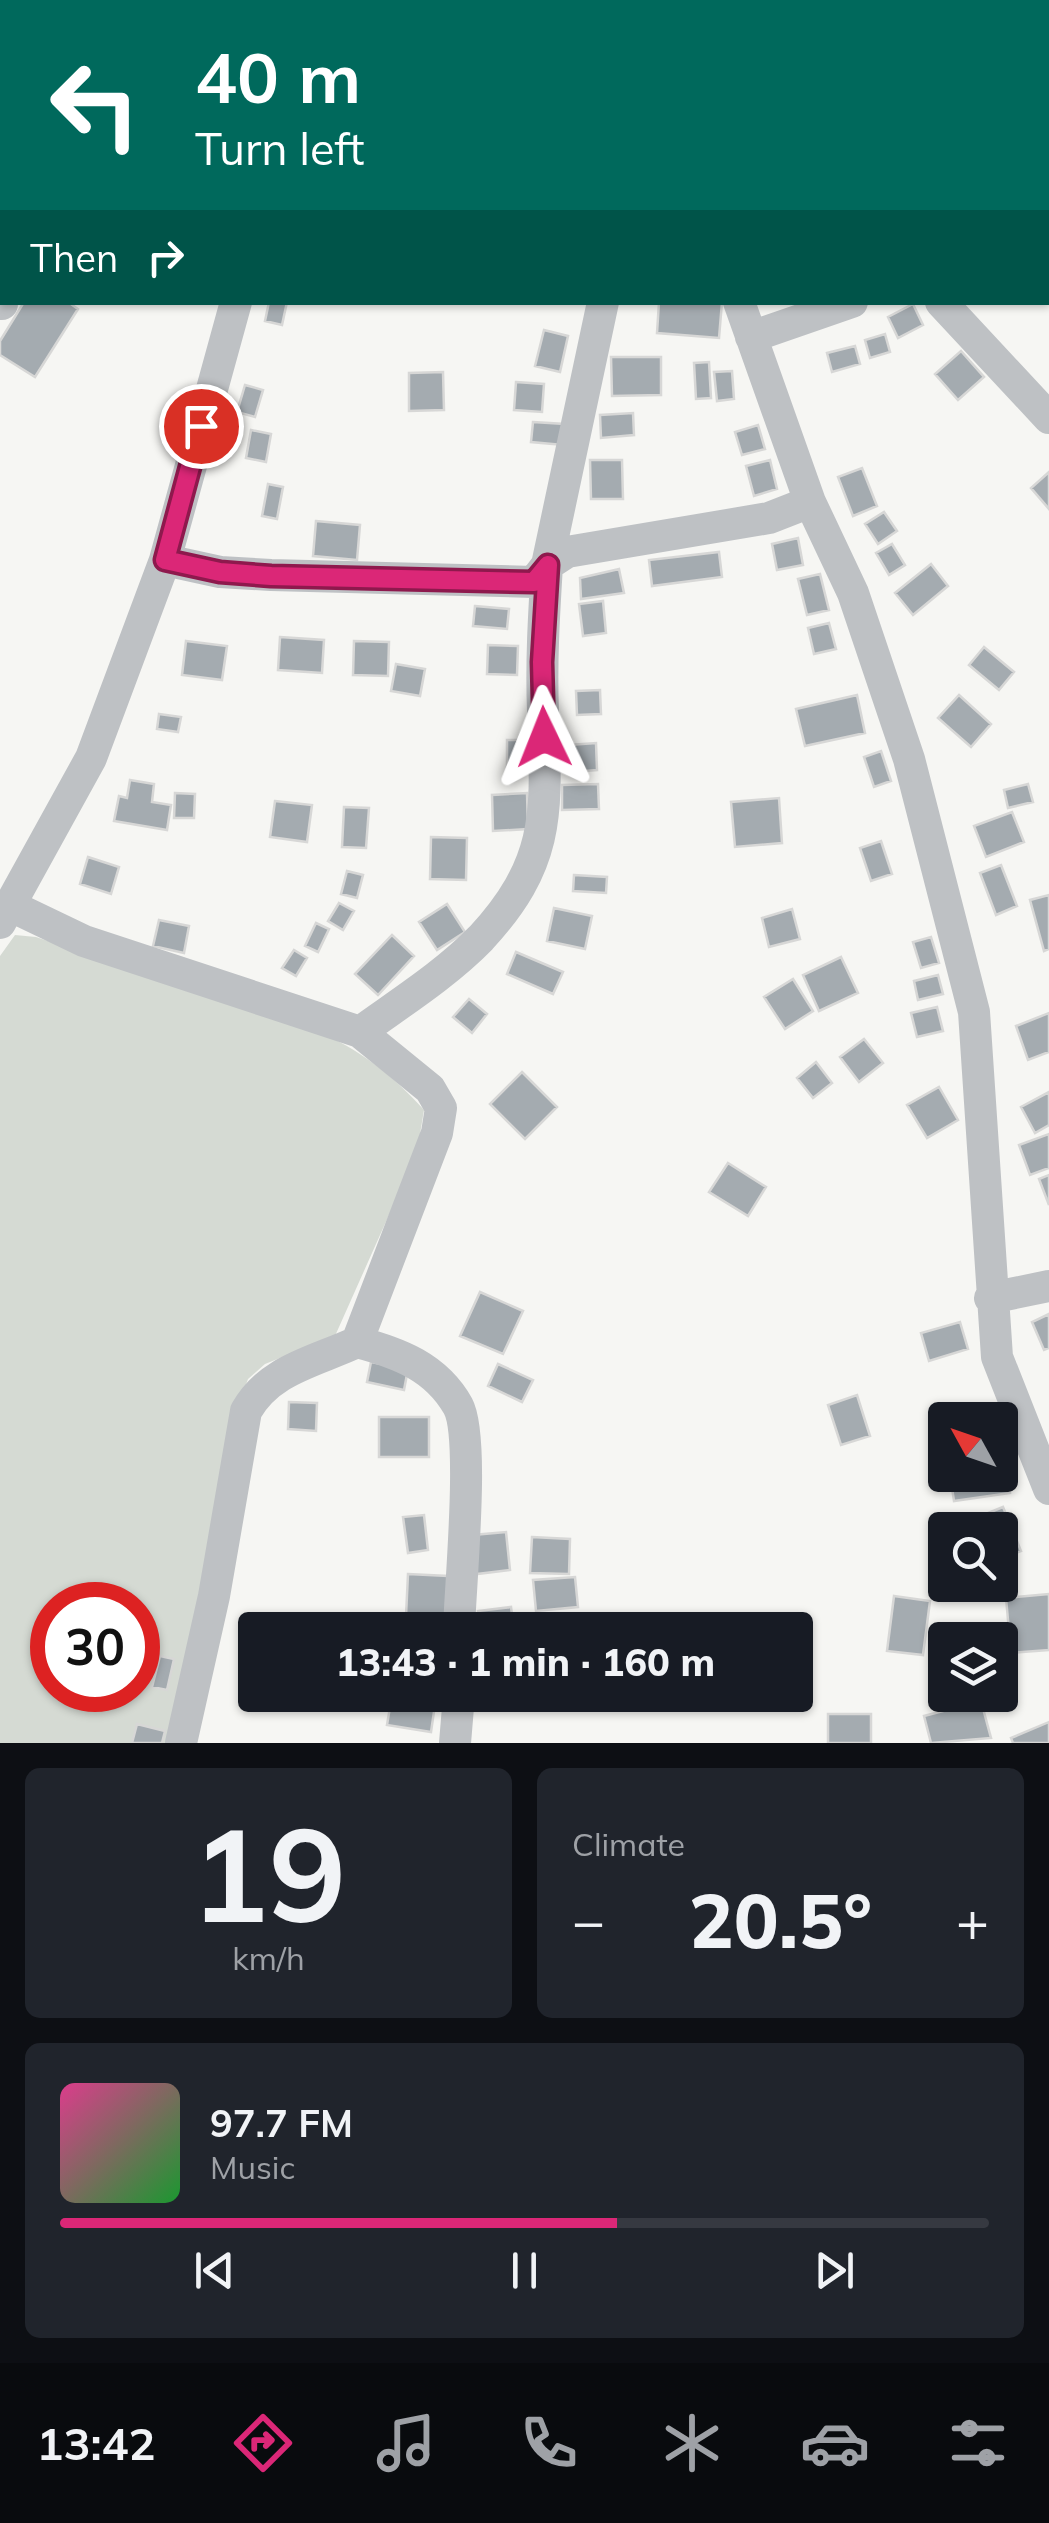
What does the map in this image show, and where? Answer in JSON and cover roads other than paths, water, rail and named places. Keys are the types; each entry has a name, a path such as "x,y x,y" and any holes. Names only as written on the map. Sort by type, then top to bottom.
{"street":[{"path":"235,305 165,560 91,758 6,914 360,1032 430,1089 441,1108 437,1133 357,1342"},
{"path":"360,1032 477,942 510,902 535,857 546,821 542,662 548,565 603,305"},
{"path":"740,305 810,502 853,593 910,760 974,1012 990,1298 998,1357 1049,1489"},
{"path":"751,337 843,305"},
{"path":"944,305 1049,418"},
{"path":"165,560 220,572 271,576 534,582 548,565 567,552 769,518 810,502"},
{"path":"990,1298 1049,1286"},
{"path":"180,1743 214,1596 246,1411 259,1388 273,1376 357,1342 409,1359 438,1378 461,1410 465,1457 461,1612"},
{"path":"455,1743 457,1712"}]}
